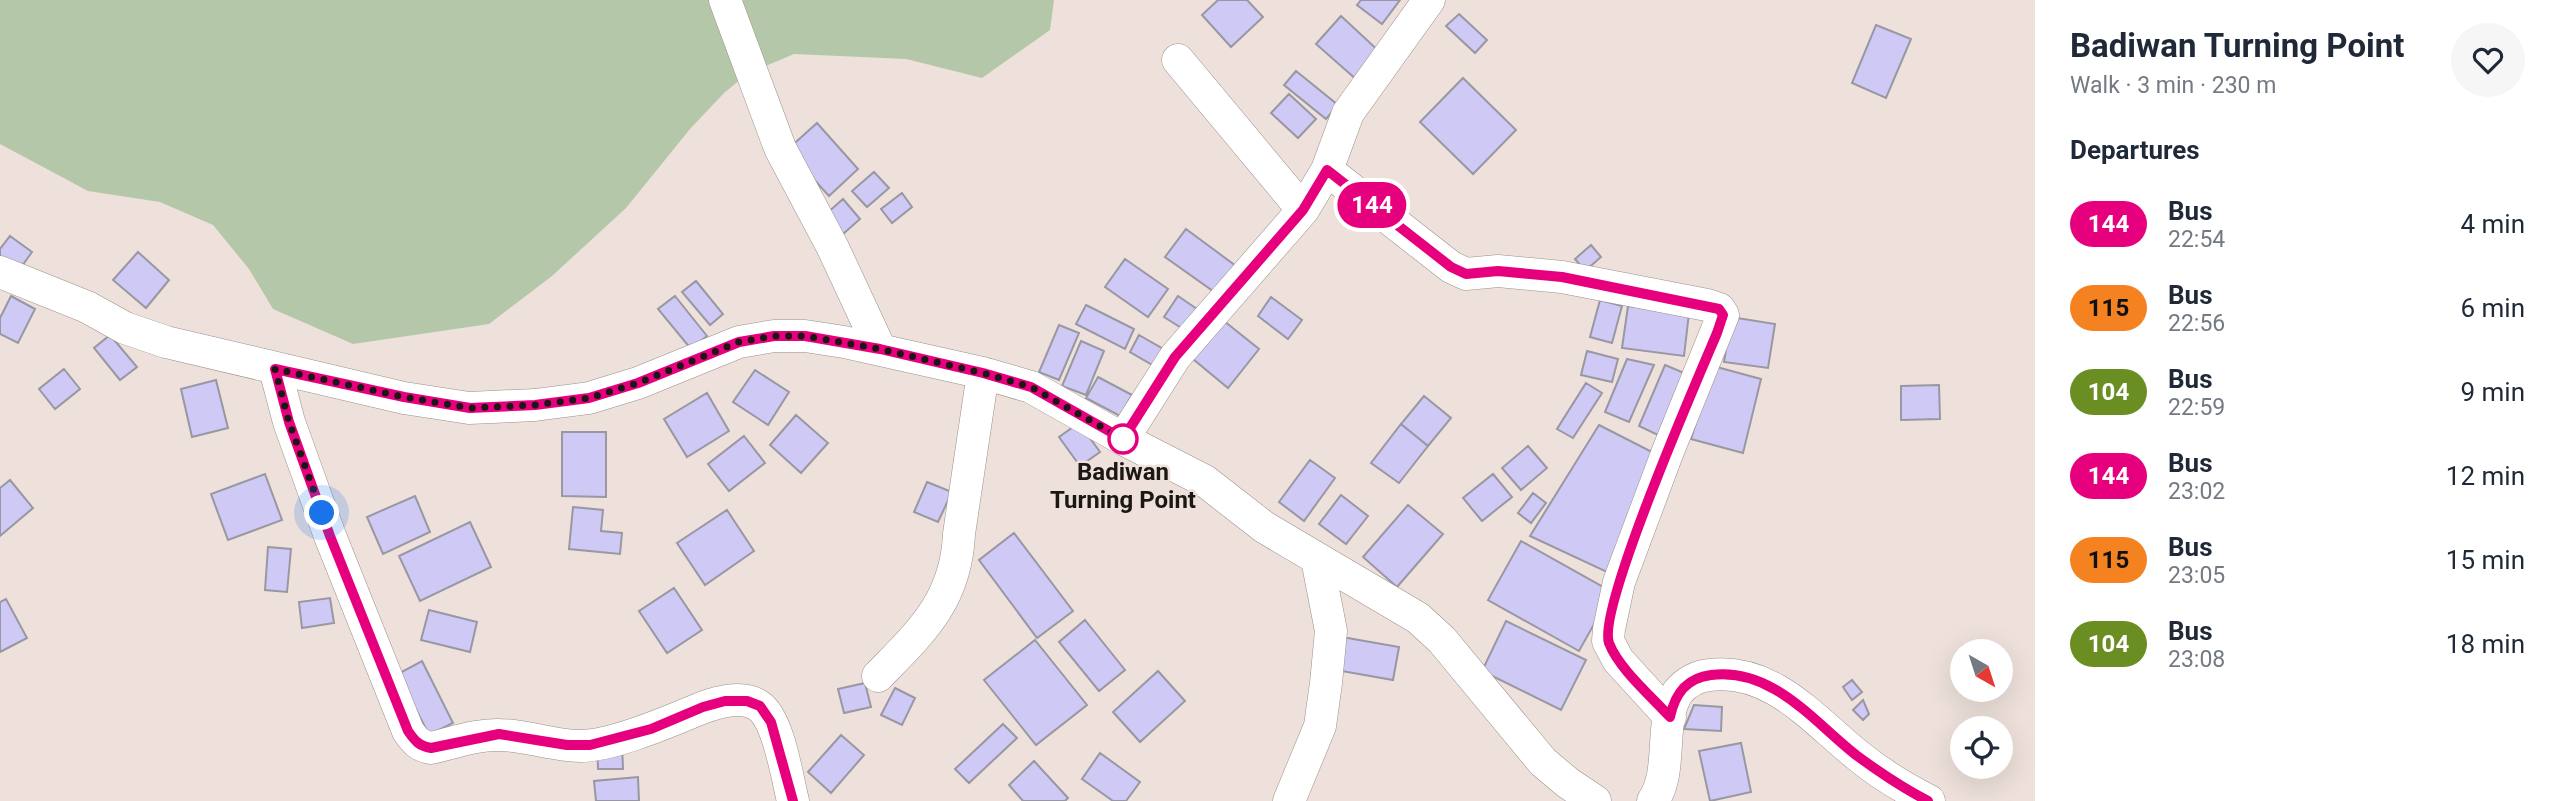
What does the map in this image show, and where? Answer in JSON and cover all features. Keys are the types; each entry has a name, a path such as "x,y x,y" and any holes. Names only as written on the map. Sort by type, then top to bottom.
{"street":[{"path":"725,0 780,148 833,248 880,349"},
{"path":"1123,439 1175,357 1303,210 1327,170 1348,113 1429,0"},
{"path":"1178,60 1303,210"},
{"path":"1327,170 1451,267 1466,274 1498,271 1562,277 1707,305 1719,309 1723,315 1619,582 1609,629 1608,641 1618,660 1670,717"},
{"path":"0,272 87,307 125,328 166,342 275,369 404,397 470,408 535,405 589,398 638,383 739,342 774,336 805,336 880,349 1031,387 1205,481 1265,527 1418,618 1443,640 1543,762 1595,801"},
{"path":"275,369 289,422 330,536 408,731 414,740 431,748 499,734 567,745 590,745 651,729 714,704 747,701 760,706 771,722 793,801"},
{"path":"878,676 916,637 946,596 958,556 983,373"},
{"path":"1289,801 1320,726 1325,694 1331,631 1317,559"},
{"path":"1653,801 1663,770 1673,703 1679,691 1689,682 1723,673 1767,684 1786,696 1877,771 1928,801"}],"green space":[{"path":"0,0 1054,0 1050,30 982,78 906,59 794,54 747,74 724,93 690,129 626,208 552,276 489,324 353,344 273,309 249,269 213,225 160,202 88,191 0,144"}],"building":[{"path":"1218,0 1247,0 1263,17 1231,47 1202,15"},
{"path":"1361,0 1400,0 1382,24 1357,5"},
{"path":"1459,14 1487,40 1475,53 1446,26"},
{"path":"1341,16 1381,53 1357,80 1316,44"},
{"path":"1876,25 1911,39 1886,98 1852,83"},
{"path":"1296,71 1338,105 1326,119 1284,85"},
{"path":"1463,78 1516,130 1473,174 1420,122"},
{"path":"1289,94 1316,119 1298,138 1271,113"},
{"path":"817,123 858,169 829,196 787,150"},
{"path":"874,172 889,188 867,207 852,191"},
{"path":"902,193 912,207 892,223 881,209"},
{"path":"843,199 860,219 843,234 826,214"},
{"path":"1186,229 1240,269 1220,296 1165,257"},
{"path":"10,236 32,252 17,273 0,260 0,249"},
{"path":"1591,245 1601,257 1585,271 1575,259"},
{"path":"138,252 169,280 146,308 113,280"},
{"path":"1125,259 1168,289 1148,317 1105,287"},
{"path":"696,281 723,314 710,325 682,292"},
{"path":"11,296 35,309 18,343 0,334 0,318"},
{"path":"675,296 707,336 691,349 658,309"},
{"path":"1178,296 1197,309 1183,329 1164,317"},
{"path":"1271,297 1302,320 1288,339 1258,316"},
{"path":"1600,300 1622,306 1612,343 1590,337"},
{"path":"1086,305 1134,329 1125,349 1076,324"},
{"path":"1628,306 1689,313 1684,356 1622,348"},
{"path":"1731,317 1775,324 1768,368 1724,362"},
{"path":"1224,321 1259,349 1228,388 1193,359"},
{"path":"1059,325 1079,333 1059,380 1039,372"},
{"path":"110,335 137,367 120,380 94,348"},
{"path":"1139,335 1165,350 1156,367 1130,352"},
{"path":"1081,341 1104,351 1086,395 1062,386"},
{"path":"1587,351 1618,359 1612,382 1581,375"},
{"path":"1627,359 1654,365 1629,422 1605,412"},
{"path":"1665,365 1689,375 1662,437 1639,426"},
{"path":"1713,366 1761,379 1743,453 1691,439"},
{"path":"64,369 80,389 55,409 39,389"},
{"path":"755,370 789,392 768,425 733,402"},
{"path":"1098,377 1132,395 1120,416 1086,398"},
{"path":"216,380 228,428 192,437 181,389"},
{"path":"1586,383 1602,393 1573,438 1557,429"},
{"path":"1939,385 1940,419 1901,420 1901,386"},
{"path":"707,393 729,431 687,457 664,419"},
{"path":"1424,396 1451,418 1428,446 1401,424"},
{"path":"796,415 828,443 801,473 770,445"},
{"path":"1079,423 1100,452 1080,466 1059,437"},
{"path":"1401,424 1428,446 1399,483 1371,463"},
{"path":"1599,425 1654,453 1609,573 1530,536"},
{"path":"562,432 606,432 606,497 562,496"},
{"path":"744,436 765,463 729,491 708,464"},
{"path":"1528,446 1547,468 1521,490 1502,468"},
{"path":"1310,460 1335,478 1304,521 1279,502"},
{"path":"265,474 282,520 228,540 211,494"},
{"path":"1493,474 1512,497 1482,521 1463,498"},
{"path":"10,480 33,508 0,536 0,488"},
{"path":"927,482 952,492 938,522 914,512"},
{"path":"1533,493 1546,503 1531,523 1518,513"},
{"path":"1341,495 1368,516 1346,544 1319,524"},
{"path":"415,496 430,532 383,554 367,517"},
{"path":"1408,505 1443,534 1397,587 1363,557"},
{"path":"573,507 603,510 601,531 622,533 620,554 569,549"},
{"path":"727,510 754,551 705,585 677,543"},
{"path":"470,522 491,567 420,601 399,556"},
{"path":"1014,533 1073,611 1037,638 979,560"},
{"path":"1521,541 1612,592 1579,651 1488,600"},
{"path":"268,547 291,549 287,592 265,590"},
{"path":"674,588 702,630 667,653 639,611"},
{"path":"330,598 334,623 302,628 299,602"},
{"path":"6,599 27,638 0,652 0,602"},
{"path":"429,610 477,622 470,652 421,640"},
{"path":"1085,620 1125,670 1099,691 1059,642"},
{"path":"1506,621 1586,660 1561,710 1482,671"},
{"path":"1342,637 1399,647 1393,680 1336,670"},
{"path":"1035,640 1087,705 1036,745 984,680"},
{"path":"422,661 453,723 429,735 398,674"},
{"path":"1158,671 1185,701 1140,742 1113,712"},
{"path":"1852,680 1862,692 1852,700 1843,687"},
{"path":"865,683 871,707 844,713 838,689"},
{"path":"895,688 915,698 902,725 881,715"},
{"path":"1863,700 1869,714 1863,720 1853,710"},
{"path":"1694,705 1722,707 1721,731 1684,729"},
{"path":"1003,724 1017,738 969,783 955,769"},
{"path":"841,735 864,755 831,793 808,772"},
{"path":"1741,743 1751,792 1710,801 1699,751"},
{"path":"622,744 623,769 598,769 597,745"},
{"path":"1100,753 1140,782 1126,801 1113,801 1082,779"},
{"path":"1034,761 1068,798 1065,801 1023,801 1009,785"},
{"path":"638,777 639,801 596,801 594,781"}],"bus line":[{"name":"144","path":"793,801 771,722 760,706 747,701 725,701 703,707 651,729 590,745 567,745 499,734 431,748 414,740 408,731 330,536 289,422 275,369 404,397 470,408 535,405 589,398 638,383 739,342 774,336 805,336 880,349 1031,387 1123,439 1175,357 1303,210 1327,170 1451,267 1466,274 1498,271 1562,277 1719,309 1723,315 1717,333 1619,582 1608,641 1618,660 1670,717 1679,691 1689,682 1723,673 1750,678 1767,684 1786,696 1877,771 1928,801"}],"place":[{"name":"Badiwan Turning Point","path":"1123,439"}],"route":[{"path":"322,513 289,422 275,369 404,397 470,408 535,405 589,398 638,383 739,342 774,336 805,336 880,349 1031,387 1123,439"}]}
